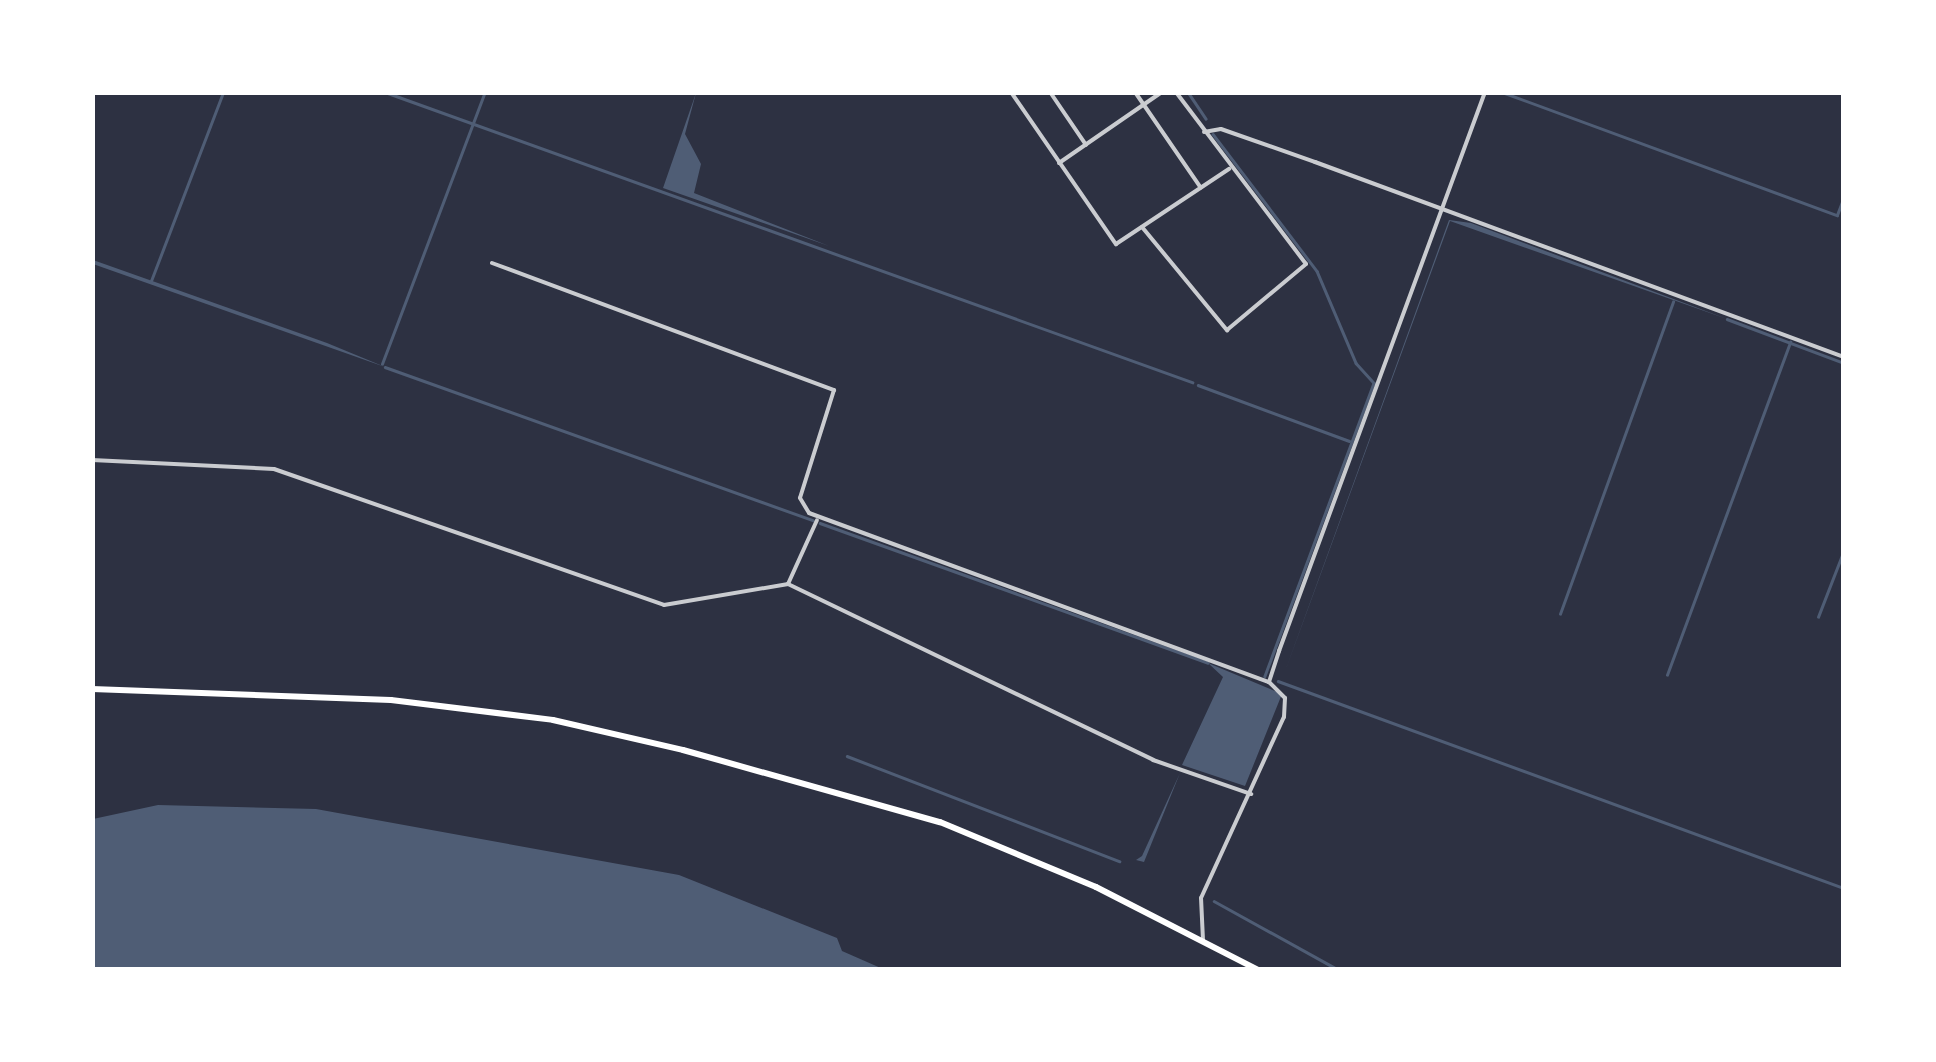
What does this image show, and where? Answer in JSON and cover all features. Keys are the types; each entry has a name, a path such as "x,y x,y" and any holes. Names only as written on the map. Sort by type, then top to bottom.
{"highway":[{"path":"92,688 269,689 553,720 940,822 1202,940 1258,970"}],"street":[{"path":"1011,92 1116,244 1229,168"},
{"path":"1050,92 1086,145"},
{"path":"1134,92 1201,188"},
{"path":"1059,163 1162,92"},
{"path":"1142,227 1227,330 1306,264 1229,168 1176,92"},
{"path":"1269,682 1485,92"},
{"path":"1204,132 1221,129 1844,357"},
{"path":"492,263 834,390 800,498 819,518 1269,682 1286,706 1251,794 1201,898 1202,940"},
{"path":"92,460 274,470 671,606 788,584 1153,760 1251,794"},
{"path":"788,584 819,518"}],"water":[{"path":"696,93 685,134 701,164 694,193 829,246 663,188"},
{"path":"1449,220 1471,223 1727,319 1450,221 1283,677"},
{"path":"93,260 327,343 385,367 93,264"},
{"path":"1208,663 1282,694 1245,786 1182,765 1223,677"},
{"path":"1180,773 1144,862 1136,860 1142,856"},
{"path":"158,805 316,809 679,875 837,938 842,951 883,969 93,969 93,819"}],"waterway":[{"path":"151,281 223,92"},
{"path":"385,92 1192,382"},
{"path":"382,364 485,92"},
{"path":"1188,92 1206,119"},
{"path":"1502,92 1837,215 1844,197"},
{"path":"1213,134 1317,271 1356,363 1374,383 1265,676"},
{"path":"1560,614 1673,302"},
{"path":"1727,319 1844,363"},
{"path":"1667,675 1790,342"},
{"path":"385,367 812,520"},
{"path":"1198,385 1349,441"},
{"path":"820,523 1208,663"},
{"path":"1818,617 1844,550"},
{"path":"1278,681 1844,888"},
{"path":"847,756 1119,861"},
{"path":"1214,901 1339,970"}]}
